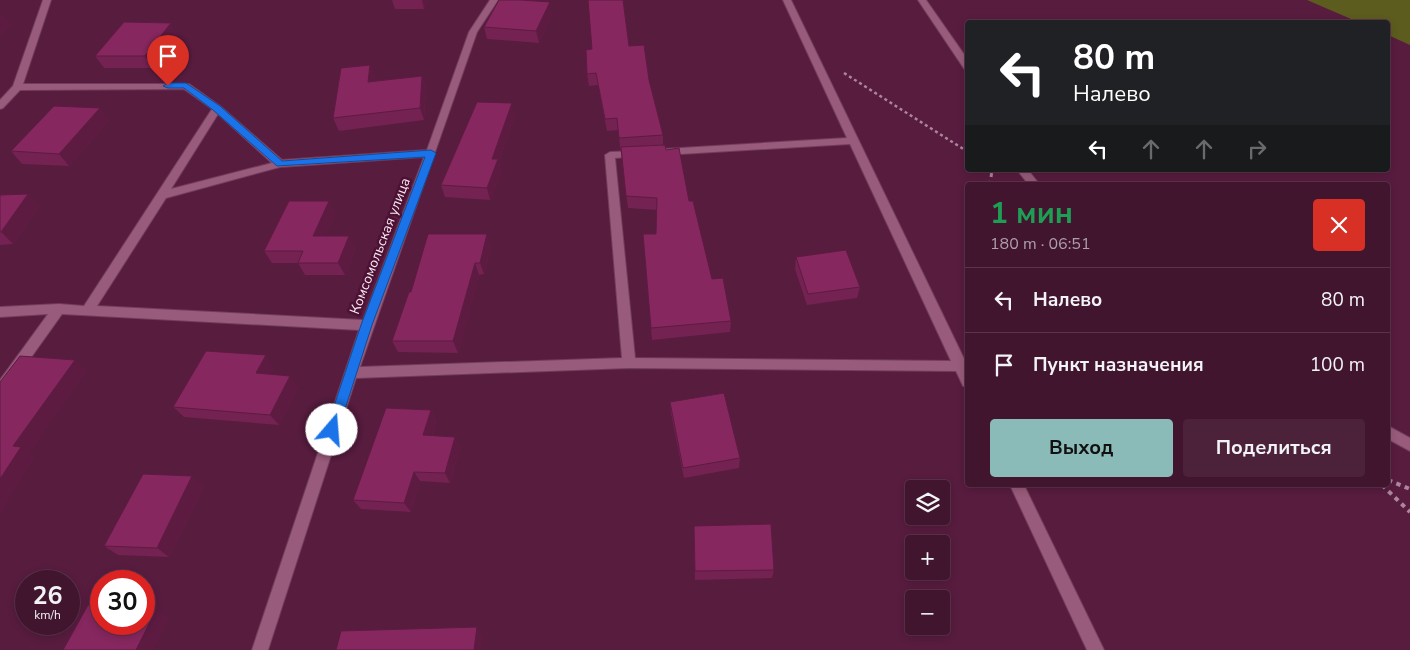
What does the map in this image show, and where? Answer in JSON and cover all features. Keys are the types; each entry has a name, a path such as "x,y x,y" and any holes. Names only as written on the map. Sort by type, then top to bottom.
{"street":[{"path":"0,106 17,87 47,0"},
{"name":"Комсомольская улица","path":"260,650 367,325 431,153 473,32 494,0"},
{"path":"787,0 965,376"},
{"path":"922,0 965,64"},
{"path":"17,87 186,86 217,108 280,164"},
{"path":"87,311 217,108"},
{"path":"629,363 610,155 854,142"},
{"path":"162,195 280,164 431,153"},
{"path":"1024,172 1032,182"},
{"path":"0,312 59,310 367,325"},
{"path":"0,390 59,310"},
{"path":"351,373 629,363 960,366"},
{"path":"1390,433 1410,445"},
{"path":"1018,487 1096,650"}],"path":[{"path":"812,52 965,150"},
{"path":"1390,481 1410,488"},
{"path":"1384,487 1410,512"}],"shaded area":[{"path":"1307,0 1410,0 1410,45 1390,36 1390,20 1353,20"}],"building":[{"path":"499,0 550,2 536,31 484,27"},
{"path":"588,0 623,0 629,46 644,45 649,80 663,135 619,138 617,118 605,119 596,73 587,74 586,50 592,49"},
{"path":"124,22 171,23 145,56 95,56"},
{"path":"370,65 368,82 422,76 420,108 333,118 341,68"},
{"path":"477,102 512,103 492,159 498,159 487,188 441,185"},
{"path":"54,106 100,108 59,154 11,151"},
{"path":"665,145 666,150 679,148 689,201 693,201 712,279 723,278 731,321 651,328 643,234 656,234 657,198 626,196 621,147"},
{"path":"28,194 1,232 0,232 0,195"},
{"path":"289,201 329,201 313,236 349,236 338,263 298,263 303,251 264,251"},
{"path":"428,234 487,234 480,263 475,263 453,341 392,341 409,292 411,292"},
{"path":"846,250 860,287 808,294 796,257"},
{"path":"206,351 266,355 256,373 290,376 270,415 173,407"},
{"path":"20,356 75,360 13,446 21,447 0,479 0,382"},
{"path":"724,393 740,458 683,468 670,402"},
{"path":"386,408 431,410 423,435 455,437 445,473 414,472 404,503 353,500"},
{"path":"143,474 192,476 157,548 104,546"},
{"path":"771,524 774,570 695,571 694,526"},
{"path":"88,605 90,605 90,635 144,635 136,650 63,650 71,635 80,635 80,619"},
{"path":"477,627 474,650 336,650 341,631"}],"route":[{"path":"168,86 186,86 217,108 280,164 431,153 367,325 332,430"}]}
